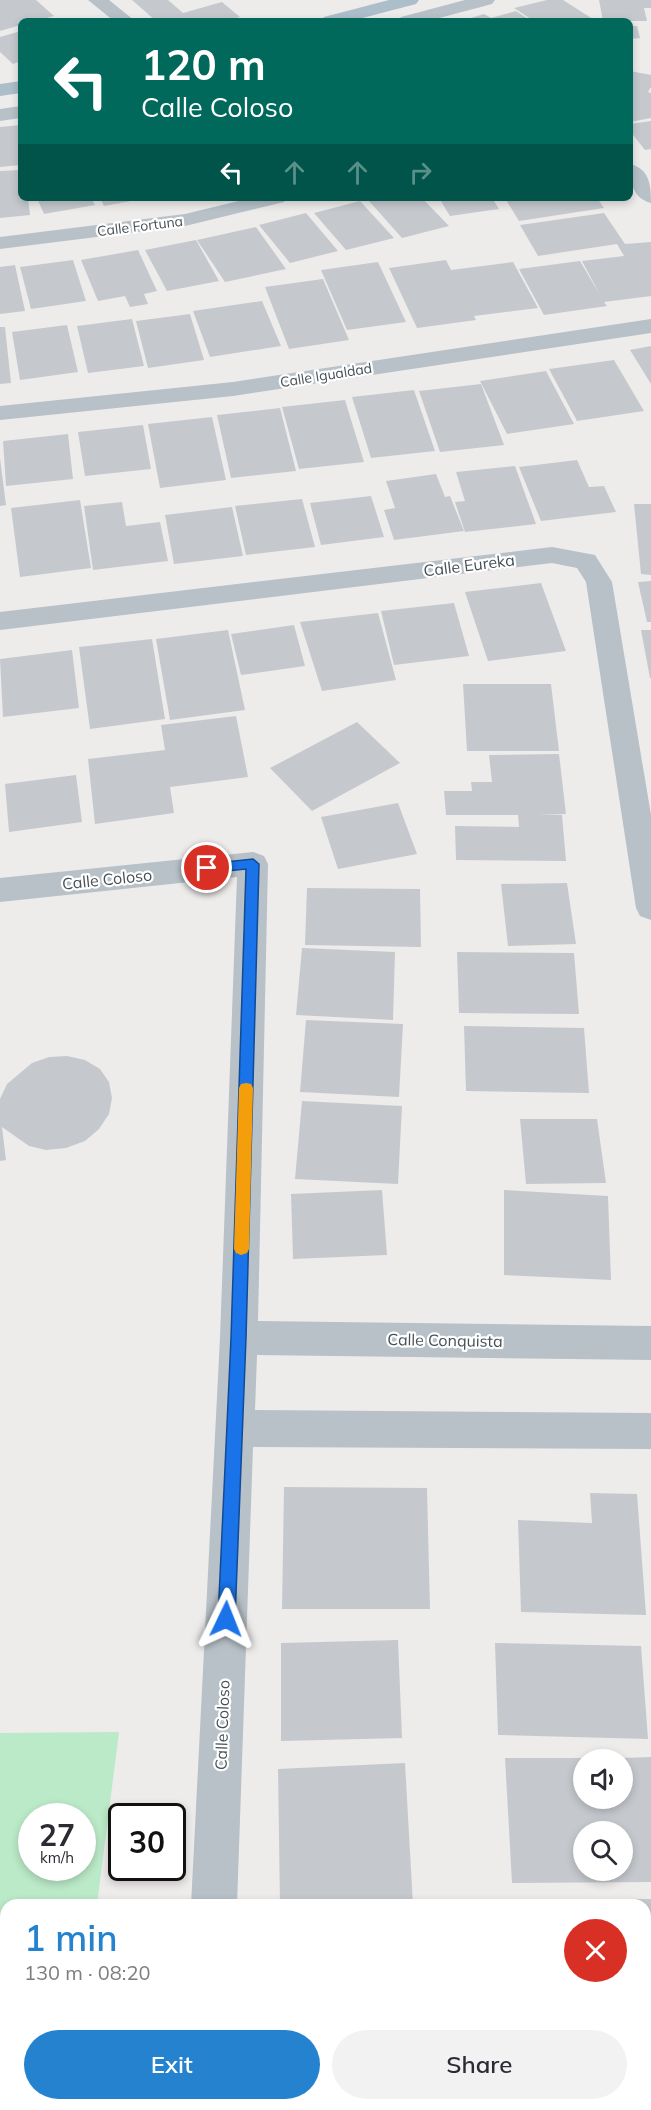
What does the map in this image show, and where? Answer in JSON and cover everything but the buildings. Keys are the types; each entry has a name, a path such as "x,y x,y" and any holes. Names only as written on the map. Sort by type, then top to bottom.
{"main road":[{"path":"320,18 372,0"},
{"path":"341,18 410,0"},
{"path":"0,90 18,87"}],"street":[{"path":"97,0 122,18"},
{"path":"418,18 486,0"},
{"path":"0,115 18,112"},
{"path":"633,174 651,197"},
{"name":"Calle Fortuna","path":"0,243 185,220 265,201"},
{"name":"Calle Igualdad","path":"0,413 233,389 651,326"},
{"name":"Calle Eureka","path":"0,621 552,555 586,561 599,582 651,908"},
{"name":"Calle Coloso","path":"0,890 253,864 239,1338 214,1899"},
{"name":"Calle Conquista","path":"239,1338 651,1343"},
{"path":"234,1428 651,1431"}],"green space":[{"path":"119,1732 110,1803 108,1803 98,1899 0,1899 0,1733"}],"slow traffic":[{"path":"241,1249 246,1088"}],"route":[{"path":"207,868 253,864 239,1338 226,1619"}]}
